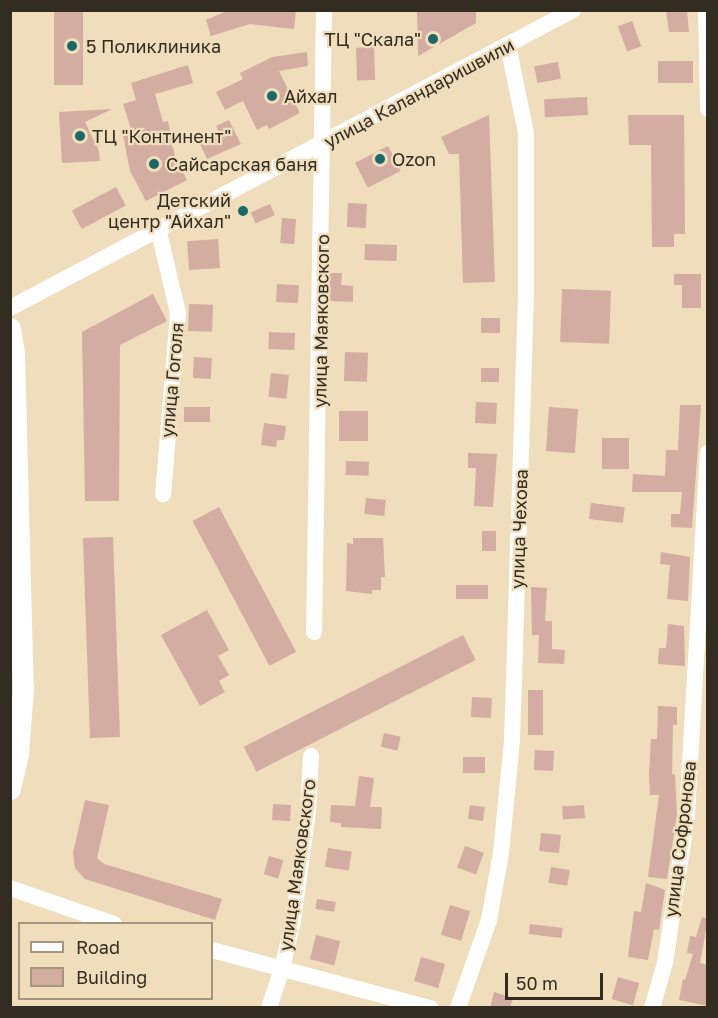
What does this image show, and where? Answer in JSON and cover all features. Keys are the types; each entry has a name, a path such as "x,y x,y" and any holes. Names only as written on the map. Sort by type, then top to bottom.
{"main road":[{"path":"10,328 14,354 23,688 18,754 10,789"}],"street":[{"name":"улица Маяковского","path":"315,632 324,145 324,10"},
{"name":"улица Каландаришвили","path":"10,309 324,145 573,10"},
{"path":"706,10 708,109"},
{"name":"улица Чехова","path":"458,1008 489,920 501,853 512,740 526,296 526,133 508,45"},
{"name":"улица Гоголя","path":"159,232 178,313 163,494"},
{"name":"улица Софронова","path":"652,1008 665,963 687,815 708,453"},
{"name":"улица Маяковского","path":"269,1008 282,969 293,921 308,812 311,756"},
{"path":"10,888 108,922"},
{"path":"213,950 430,1008"}],"building":[{"name":"5 Поликлиника","path":"54,10 83,10 83,85 54,85"},
{"path":"229,10 296,10 294,29 250,24 211,36 206,20"},
{"name":"ТЦ \"Скала\"","path":"417,10 476,10 476,23 418,56"},
{"path":"687,10 689,32 669,32 666,11"},
{"path":"632,21 641,46 627,52 618,26"},
{"path":"374,47 375,80 357,81 356,48"},
{"path":"307,52 308,66 279,71 300,113 269,129 267,125 257,130 243,101 225,110 216,92 243,79 240,73 272,57"},
{"path":"658,61 693,61 693,83 658,83"},
{"path":"558,62 561,79 537,83 534,66"},
{"name":"Сайсарская баня","path":"188,65 193,83 155,94 163,122 168,121 175,157 187,180 146,201 130,171 122,130 131,129 123,104 136,100 131,83"},
{"path":"587,97 588,115 545,117 544,99"},
{"name":"ТЦ \"Континент\"","path":"112,109 85,122 99,151 100,161 62,163 59,112"},
{"path":"489,115 495,282 463,283 459,154 449,154 441,137"},
{"path":"628,115 684,115 685,234 674,234 674,247 652,247 651,145 629,145"},
{"path":"229,120 241,144 207,159 199,142 219,132 216,126"},
{"path":"388,146 401,171 368,188 355,163"},
{"path":"116,187 126,206 82,229 72,210"},
{"path":"348,203 367,204 366,228 347,227"},
{"path":"270,204 275,215 256,224 251,213"},
{"path":"282,218 296,219 294,244 280,243"},
{"path":"218,239 220,268 189,270 187,241"},
{"path":"365,244 397,245 396,261 364,260"},
{"path":"330,273 342,273 341,285 353,286 353,302 330,301"},
{"path":"674,274 701,274 701,308 682,308 682,285 674,285"},
{"path":"277,284 299,285 298,303 276,302"},
{"path":"562,289 611,291 609,344 560,342"},
{"path":"153,294 167,321 120,345 119,501 85,501 82,332"},
{"path":"189,304 213,305 212,332 188,331"},
{"path":"481,318 500,318 500,333 481,333"},
{"path":"269,332 295,333 294,350 268,349"},
{"path":"345,352 368,353 367,382 344,381"},
{"path":"194,357 212,358 211,379 193,378"},
{"path":"481,368 499,368 499,382 481,382"},
{"path":"271,373 289,375 286,399 268,397"},
{"path":"476,402 497,403 496,424 475,423"},
{"path":"680,405 701,405 692,528 671,527 671,514 680,514 682,492 632,492 633,474 665,476 666,450 678,450"},
{"path":"184,407 210,407 210,422 184,422"},
{"path":"549,407 578,409 575,453 546,451"},
{"path":"339,411 368,411 368,441 339,441"},
{"path":"264,423 286,426 284,440 277,440 276,447 261,445"},
{"path":"602,438 629,438 629,469 602,469"},
{"path":"468,453 497,454 493,507 474,506 476,468 468,468"},
{"path":"346,461 369,462 368,476 346,475"},
{"path":"366,498 386,500 384,516 364,514"},
{"path":"591,503 625,507 623,523 589,519"},
{"path":"219,507 296,652 270,666 193,521"},
{"path":"482,531 496,531 496,551 482,551"},
{"path":"113,537 120,737 90,738 83,538"},
{"path":"353,538 383,538 385,577 381,577 381,590 372,590 372,594 346,591 347,543 353,544"},
{"path":"661,552 690,557 688,601 667,599 670,565 660,564"},
{"path":"456,585 488,585 488,599 456,599"},
{"path":"531,587 547,588 545,621 552,621 552,649 565,650 564,664 538,663 539,635 532,635"},
{"path":"207,610 229,650 218,656 229,675 219,681 225,692 200,706 161,635"},
{"path":"668,624 684,626 685,666 658,664 659,648 666,648"},
{"path":"463,635 476,660 257,772 244,747"},
{"path":"528,690 543,690 543,735 528,735"},
{"path":"472,697 492,698 491,718 471,717"},
{"path":"658,706 677,707 677,725 673,725 672,774 675,774 677,814 667,879 648,877 659,795 650,795 649,775 651,739 657,739"},
{"path":"384,733 401,737 397,750 381,747"},
{"path":"535,750 554,751 553,771 534,770"},
{"path":"463,757 485,757 485,773 463,773"},
{"path":"359,776 374,778 370,807 382,807 381,829 341,827 341,823 330,822 331,805 355,806"},
{"path":"85,800 109,805 97,858 104,864 222,899 215,920 85,879 75,868 73,853"},
{"path":"273,804 291,805 290,821 272,820"},
{"path":"470,805 485,807 483,821 468,819"},
{"path":"584,805 585,818 563,820 562,807"},
{"path":"541,833 561,835 559,853 539,851"},
{"path":"465,846 484,853 476,874 457,868"},
{"path":"328,848 352,852 349,871 325,867"},
{"path":"269,856 283,860 278,878 264,874"},
{"path":"551,867 570,870 567,886 548,883"},
{"path":"646,883 665,890 659,930 654,929 648,960 628,957 634,911 641,912"},
{"path":"317,899 336,902 334,912 315,909"},
{"path":"450,905 470,911 461,941 441,935"},
{"path":"702,917 708,919 700,963 708,965 708,1006 679,1000 683,979 685,980 693,954 687,953 690,936 696,937"},
{"path":"530,924 563,928 562,938 529,934"},
{"path":"316,935 340,941 334,965 310,959"},
{"path":"421,957 445,964 438,988 414,981"},
{"path":"618,977 639,983 633,1005 612,999"},
{"path":"494,992 513,998 510,1008 490,1008"}],"place":[{"name":"ТЦ \"Скала\"","path":"433,39"},
{"name":"5 Поликлиника","path":"72,46"},
{"name":"Айхал","path":"272,96"},
{"name":"ТЦ \"Континент\"","path":"80,136"},
{"name":"Ozon","path":"380,159"},
{"name":"Сайсарская баня","path":"154,164"},
{"name":"Детский центр \"Айхал\"","path":"243,211"}]}
